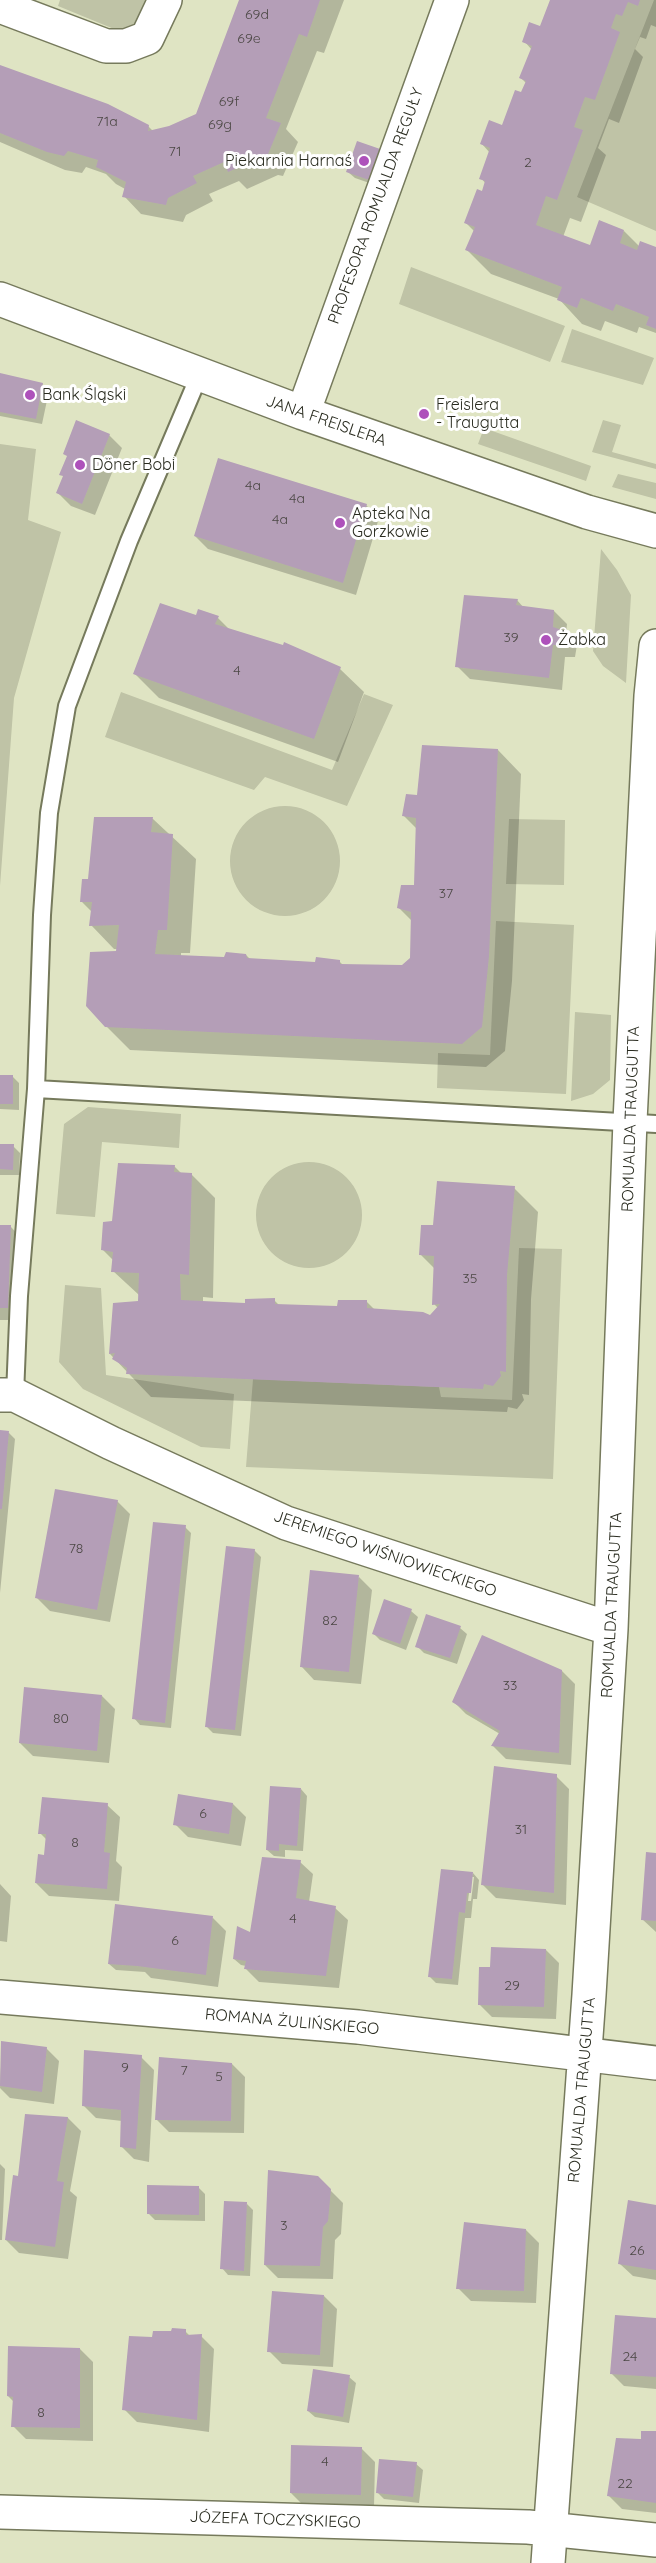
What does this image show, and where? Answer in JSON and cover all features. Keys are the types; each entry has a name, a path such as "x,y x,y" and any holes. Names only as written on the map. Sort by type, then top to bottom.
{"street":[{"path":"0,6 106,46 126,46 147,38 165,0"},
{"name":"PROFESORA ROMUALDA REGUŁY","path":"303,413 452,0"},
{"name":"JANA FREISLERA","path":"0,299 199,376 303,413 587,512 656,531"},
{"name":"ROMUALDA TRAUGUTTA","path":"548,2563 589,1995 643,1123 651,696 656,646"},
{"name":"JEREMIEGO WIŚNIOWIECKIEGO","path":"7,1395 286,1523 611,1629"},
{"name":"ROMANA ŻULIŃSKIEGO","path":"0,1997 358,2026 656,2063"},
{"name":"JÓZEFA TOCZYSKIEGO","path":"0,2512 550,2529 656,2540"}],"lane":[{"path":"7,1395 20,1296 36,1089 42,915 49,813 67,706 129,541 199,376"},
{"path":"36,1089 643,1123"}],"green space":[{"path":"60,0 153,0 144,20 119,31 58,6"},
{"path":"654,0 656,0 656,231 577,197"},
{"path":"411,267 565,326 550,362 399,304"},
{"path":"572,329 654,358 643,385 561,362"},
{"path":"603,420 621,425 612,452 656,464 656,469 592,452"},
{"path":"484,428 591,466 586,481 478,444"},
{"path":"0,444 36,449 28,520 61,532 14,698 0,886"},
{"path":"618,474 656,483 656,499 612,487"},
{"path":"601,549 617,570 631,595 626,683 603,666 593,651"},
{"path":"121,692 332,770 364,694 393,705 347,806 265,777 254,790 105,737"},
{"path":"285,806 306,810 324,822 336,840 340,861 336,882 324,900 306,912 285,916 264,912 246,900 234,882 230,861 234,840 246,822 264,810"},
{"path":"509,819 565,820 564,885 506,884"},
{"path":"496,921 574,925 566,1094 437,1088 438,1053 490,1055"},
{"path":"575,1012 611,1015 610,1080 593,1094 571,1101"},
{"path":"88,1107 181,1114 179,1148 102,1142 95,1217 56,1214 64,1124"},
{"path":"309,1162 329,1166 346,1178 358,1195 362,1215 358,1235 346,1252 329,1264 309,1268 289,1264 272,1252 260,1235 256,1215 260,1195 272,1178 289,1166"},
{"path":"519,1248 562,1249 553,1479 246,1467 253,1379 439,1387 441,1397 512,1400"},
{"path":"65,1285 101,1288 106,1375 234,1394 230,1449 201,1447 83,1389 59,1362"}],"building":[{"path":"239,0 320,0 307,37 299,34 266,118 281,123 266,159 260,158 228,172 224,162 193,176 197,183 168,198 166,205 122,197 126,182 96,167 98,160 68,151 64,156 47,152 0,133 0,65 108,104 149,125 148,131 169,126 196,114"},
{"path":"550,0 640,0 638,6 628,2 622,16 616,14 611,28 620,32 595,100 585,97 574,127 583,130 557,200 546,196 536,225 590,245 599,220 624,230 620,243 637,250 640,241 656,247 656,329 646,325 649,317 616,304 613,311 581,298 577,308 557,300 562,287 465,250 475,227 464,223 477,189 482,191 485,181 479,179 490,148 480,144 489,120 502,125 515,90 521,92 526,81 519,78 532,46 522,42 529,22 540,26"},
{"name":"Piekarnia Harnaś","path":"357,141 383,150 372,181 346,172"},
{"path":"0,373 43,383 36,419 0,412"},
{"name":"Döner Bobi","path":"76,420 110,434 82,504 56,493 63,476 59,475 67,456 63,454"},
{"path":"218,458 367,504 343,583 194,536"},
{"path":"464,595 518,599 516,605 554,610 553,627 565,631 562,645 553,645 549,678 455,667"},
{"path":"160,603 196,615 198,609 219,616 215,624 283,645 284,642 341,667 314,739 133,674"},
{"path":"422,745 498,749 489,956 482,1027 462,1044 105,1027 86,1006 90,952 116,951 119,925 89,926 92,902 80,902 82,879 88,879 94,817 153,817 151,832 173,834 167,930 158,930 155,954 224,957 226,952 246,954 247,958 315,962 316,957 340,960 340,964 402,965 410,958 411,912 397,908 401,885 414,885 416,818 402,816 406,794 417,795"},
{"path":"0,1075 13,1075 13,1104 0,1104"},
{"path":"0,1144 14,1144 13,1170 0,1169"},
{"path":"118,1163 175,1165 174,1172 192,1173 189,1275 180,1274 181,1300 245,1303 245,1299 275,1298 275,1304 337,1306 338,1300 367,1300 367,1308 423,1312 430,1315 440,1304 432,1305 434,1256 419,1255 421,1225 433,1225 437,1181 515,1186 507,1275 506,1372 500,1371 501,1376 493,1386 484,1384 483,1389 126,1374 127,1368 112,1359 115,1353 109,1354 113,1303 138,1301 139,1273 111,1272 113,1252 101,1250 103,1222 112,1221"},
{"path":"0,1225 11,1225 8,1308 0,1308"},
{"path":"0,1430 9,1431 2,1509 0,1509"},
{"path":"55,1489 118,1500 97,1610 35,1598"},
{"path":"153,1522 186,1525 165,1723 132,1719"},
{"path":"226,1546 255,1549 235,1730 205,1727"},
{"path":"310,1570 359,1575 349,1672 300,1667"},
{"path":"384,1599 412,1609 400,1644 372,1634"},
{"path":"426,1614 461,1626 450,1658 415,1647"},
{"path":"482,1635 562,1670 559,1753 491,1746 500,1731 452,1702"},
{"path":"24,1687 102,1695 97,1751 19,1743"},
{"path":"494,1766 557,1774 554,1893 481,1885"},
{"path":"270,1786 301,1788 297,1846 279,1844 279,1851 266,1850"},
{"path":"178,1794 233,1803 229,1834 173,1825"},
{"path":"42,1797 108,1803 104,1852 110,1853 107,1889 35,1883 38,1854 44,1855 46,1834 38,1834"},
{"path":"646,1852 656,1853 656,1921 641,1920"},
{"path":"262,1857 301,1860 296,1898 336,1906 326,1976 244,1969 246,1961 233,1959 237,1926 250,1932"},
{"path":"441,1869 473,1872 471,1893 467,1893 465,1913 459,1912 452,1979 428,1977"},
{"path":"115,1904 213,1916 206,1975 108,1964"},
{"path":"491,1947 546,1949 544,2007 478,2005 479,1967 490,1967"},
{"path":"1,2041 47,2047 42,2092 0,2086"},
{"path":"84,2050 142,2055 136,2149 120,2147 121,2110 82,2106"},
{"path":"159,2057 232,2063 231,2121 155,2120"},
{"path":"25,2114 68,2117 57,2181 64,2182 55,2247 5,2240 13,2175 18,2176"},
{"path":"268,2170 318,2176 331,2189 328,2221 323,2227 320,2266 264,2265"},
{"path":"147,2185 199,2186 199,2215 147,2214"},
{"path":"628,2200 656,2205 656,2270 618,2264"},
{"path":"224,2201 247,2202 244,2271 220,2269"},
{"path":"464,2222 526,2229 524,2291 456,2289"},
{"path":"272,2291 324,2295 320,2355 267,2352"},
{"path":"615,2315 656,2318 656,2377 610,2374"},
{"path":"172,2328 186,2329 186,2335 202,2334 197,2420 122,2410 129,2336 152,2337 153,2331 171,2331"},
{"path":"8,2346 80,2348 80,2428 11,2427 13,2397 7,2396"},
{"path":"313,2369 350,2375 343,2417 307,2411"},
{"path":"641,2431 656,2431 656,2503 607,2496 616,2438 641,2439"},
{"path":"291,2445 362,2447 361,2495 290,2493"},
{"path":"379,2459 417,2462 413,2497 376,2493"}],"place":[{"name":"Piekarnia Harnaś","path":"364,161"},
{"name":"Bank Śląski","path":"30,395"},
{"name":"Freislera - Traugutta","path":"424,414"},
{"name":"Döner Bobi","path":"80,465"},
{"name":"Apteka Na Gorzkowie","path":"340,523"},
{"name":"Żabka","path":"546,640"}]}
